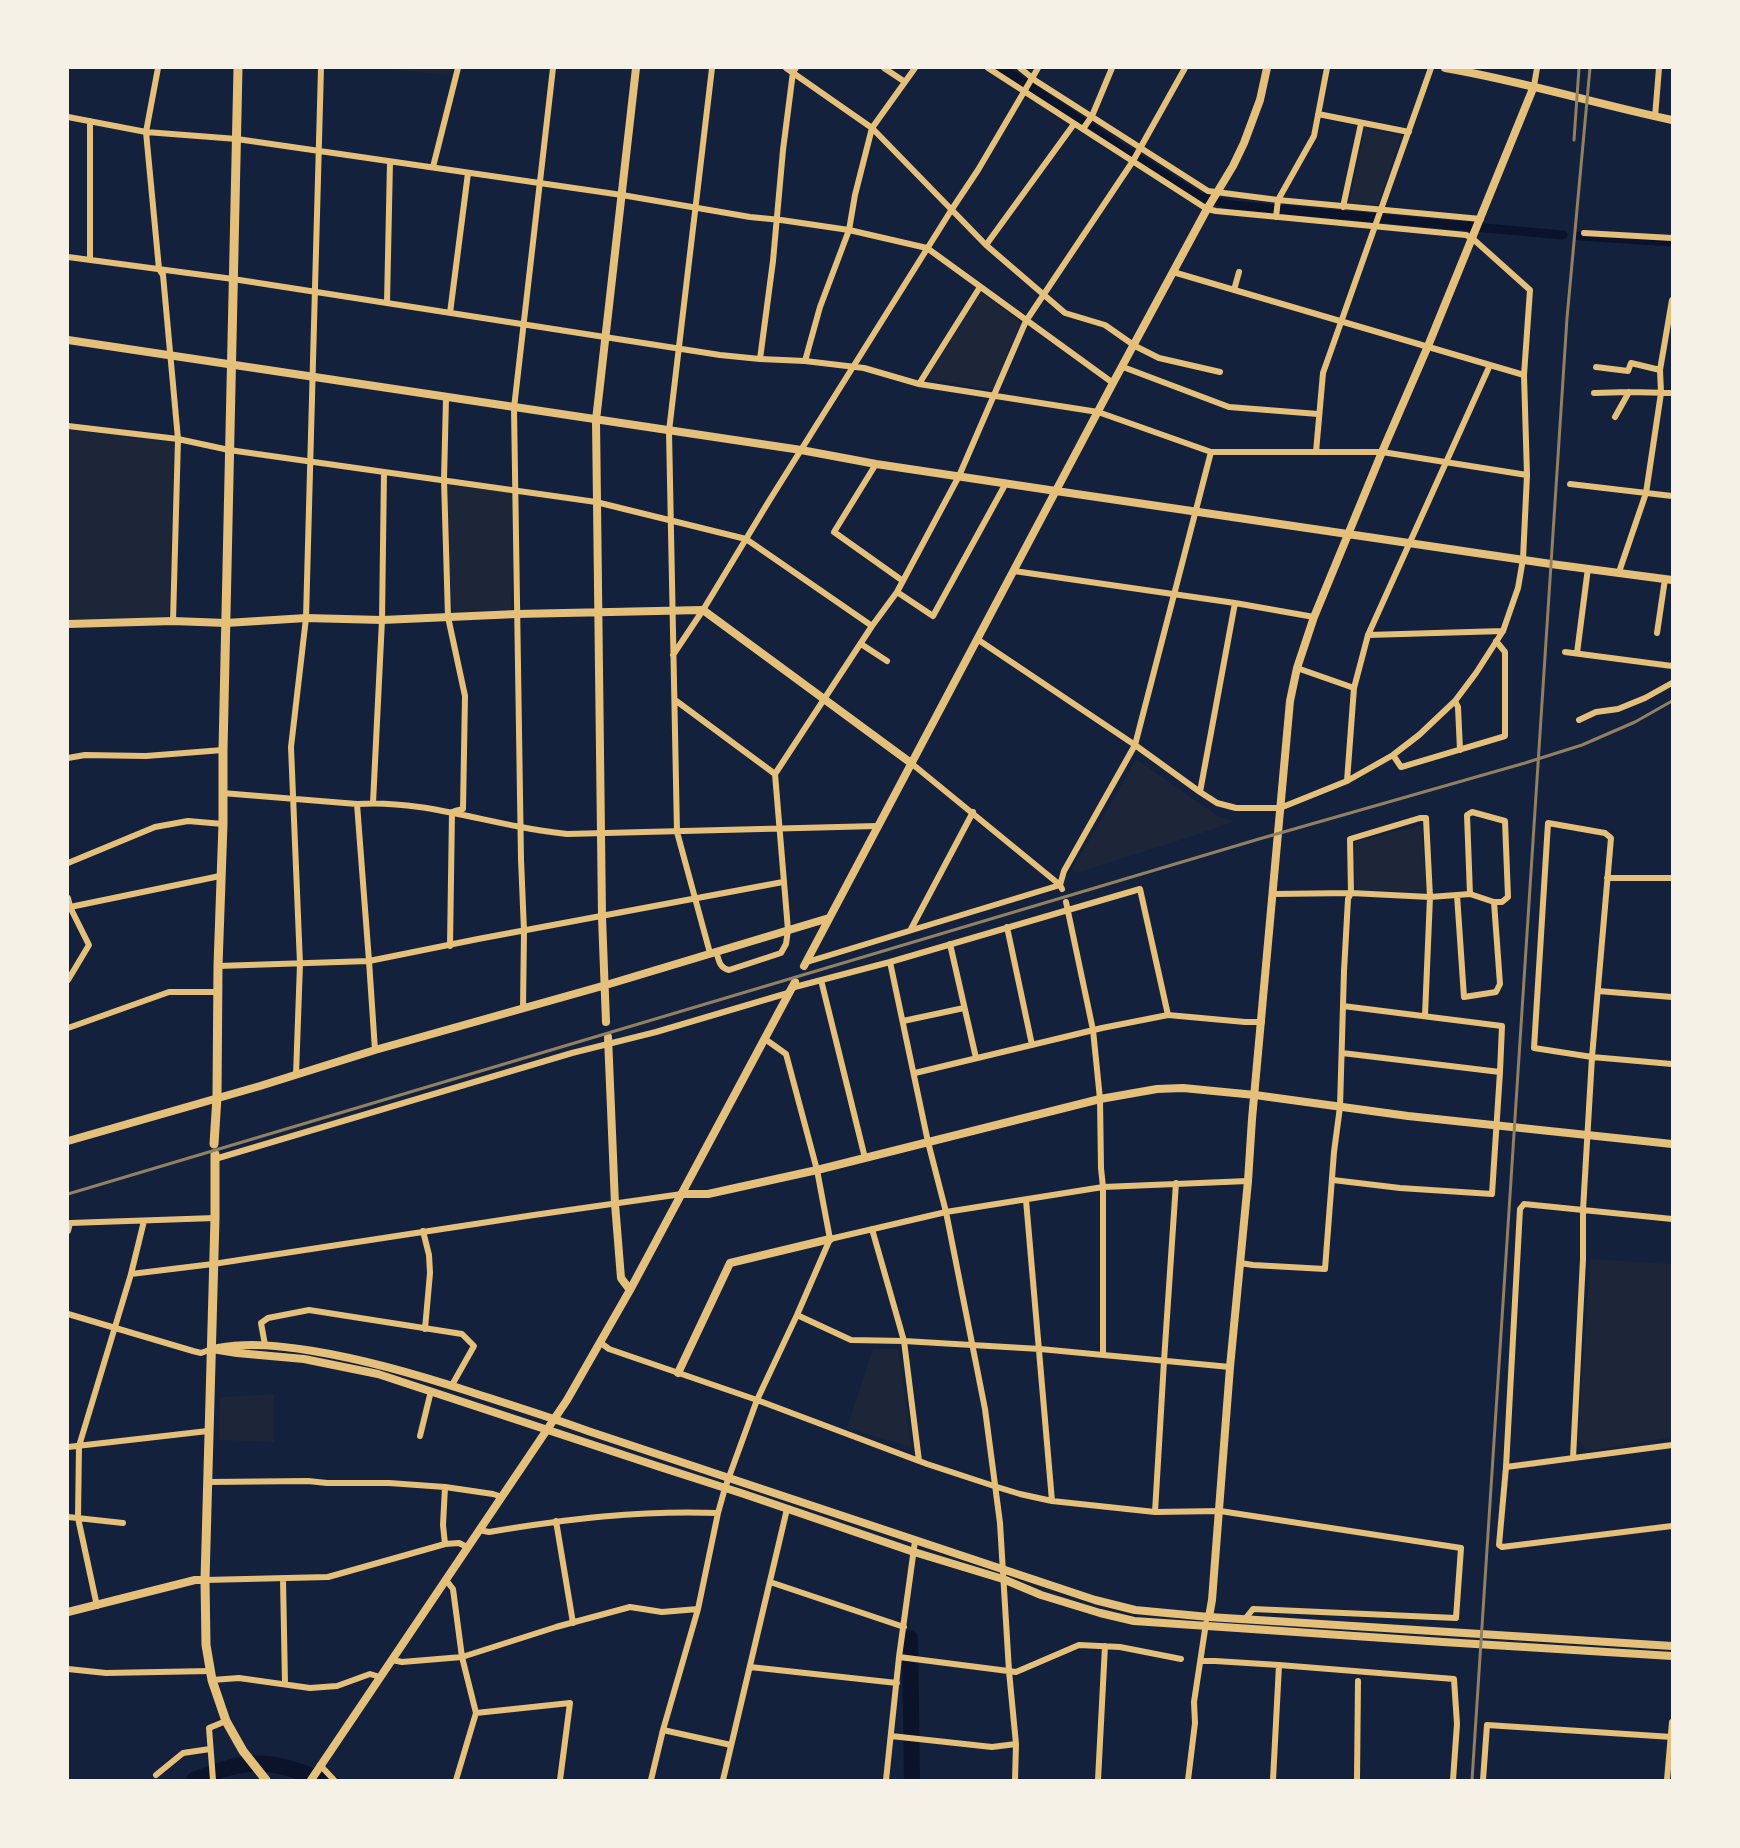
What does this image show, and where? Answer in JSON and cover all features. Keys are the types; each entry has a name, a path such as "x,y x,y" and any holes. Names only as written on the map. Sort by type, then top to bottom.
{"main road":[{"path":"238,68 223,824 218,966 215,1218 208,1431 206,1645 211,1675 226,1721 243,1751 266,1780"},
{"path":"212,1349 237,1344 297,1348 352,1357 404,1370 554,1418 726,1483 787,1509 914,1552 1135,1610 1209,1617 1672,1646"},
{"path":"212,1349 304,1359 378,1374 548,1429 915,1541 1003,1574 1032,1592 1100,1613 1134,1620 1205,1626 1672,1656"},
{"path":"68,1612 195,1580 205,1580"}],"street":[{"path":"158,68 146,132 159,269 163,275 178,439 173,621"},
{"path":"296,1075 300,964 291,747 306,618 321,68"},
{"path":"433,167 458,68"},
{"path":"523,1008 524,931 520,827 514,408 553,68"},
{"path":"606,1022 602,917 596,420 636,68"},
{"path":"712,68 669,431 672,609 677,832 713,952 720,965 729,970 781,953 786,944 788,930 775,774 872,626 897,592 959,476 1026,321 1132,161 1185,68"},
{"path":"786,68 794,70 872,128 986,245 1065,313 1105,325 1134,346 1159,358 1220,372"},
{"path":"884,68 904,82"},
{"path":"805,361 820,307 849,230 855,195 872,128 915,68"},
{"path":"977,639 1217,803 1236,808 1280,808 1347,781 1393,755 1419,735 1455,701 1476,673 1503,632 1518,588 1523,559 1527,475 1524,375 1530,290 1472,238 1466,235 1207,209 988,68"},
{"path":"1020,68 1208,192 1381,211 1481,219"},
{"path":"673,655 978,170 1038,68"},
{"path":"1083,129 1092,116 1112,68"},
{"path":"806,964 1113,383 1244,143 1260,100 1267,68"},
{"path":"1276,217 1278,200 1314,135 1327,68"},
{"path":"1316,452 1323,373 1431,68"},
{"path":"1445,68 1469,70 1672,120"},
{"path":"1188,1780 1196,1723 1194,1702 1205,1626 1212,1600 1230,1367 1290,701 1297,668 1314,617 1481,219 1534,86 1537,68"},
{"path":"1655,117 1659,68"},
{"path":"760,359 794,70"},
{"path":"1318,114 1409,132"},
{"path":"68,117 146,132 237,139 622,195 750,217 849,230 927,248 1113,383"},
{"path":"90,122 90,260"},
{"path":"986,245 1074,124"},
{"path":"1343,207 1361,124"},
{"path":"387,303 390,162"},
{"path":"450,313 468,173"},
{"path":"1584,233 1672,238"},
{"path":"68,257 233,279 679,348 760,359 805,361 864,368 919,384 1098,412 1211,452 1382,452 1527,475"},
{"path":"1173,272 1524,375"},
{"path":"1234,290 1239,272"},
{"path":"919,384 980,287"},
{"path":"1619,572 1646,493 1661,393 1660,370 1672,300"},
{"path":"68,340 1196,512 1669,579 1657,633"},
{"path":"1596,367 1628,371 1631,363 1660,370"},
{"path":"1347,781 1354,688 1368,635 1490,365"},
{"path":"1123,367 1229,406 1318,414"},
{"path":"1615,417 1629,392"},
{"path":"1594,393 1672,393"},
{"path":"446,398 444,480 448,617 465,696 463,809 452,812"},
{"path":"68,426 178,439 229,450 597,502 672,520 746,539 872,626"},
{"path":"1061,887 1064,871 1135,745 1211,452"},
{"path":"876,464 834,532 903,581"},
{"path":"372,803 382,620 384,472"},
{"path":"897,592 933,616 1006,483"},
{"path":"1570,483 1672,496"},
{"path":"1577,653 1588,568"},
{"path":"1014,571 1235,603 1314,617"},
{"path":"1200,792 1235,603"},
{"path":"68,624 226,622 306,618 382,620 672,609 703,610 911,763 1061,887"},
{"path":"1368,635 1503,632"},
{"path":"1393,755 1401,767 1505,736 1505,652 1496,641"},
{"path":"861,644 888,662"},
{"path":"1565,652 1672,666"},
{"path":"1297,668 1354,688"},
{"path":"1579,720 1596,712 1618,709 1645,698 1672,683"},
{"path":"675,700 775,774"},
{"path":"1455,701 1458,707 1460,750"},
{"path":"68,758 86,755 146,756 223,750"},
{"path":"222,793 357,804 372,803 452,812 520,827 567,834 877,826"},
{"path":"357,804 375,1050"},
{"path":"450,946 452,812"},
{"path":"911,929 972,812"},
{"path":"1273,894 1351,893 1430,897 1470,894 1494,902 1502,902 1508,897 1505,821 1472,812 1467,815 1470,894"},
{"path":"1240,1263 1325,1269 1340,1107 1348,899 1351,893 1350,839 1420,818 1426,818 1430,897 1425,1015"},
{"path":"68,863 155,827 188,821 223,824"},
{"path":"1573,1458 1592,1058 1611,838 1605,833 1548,823 1534,1048 1592,1058 1672,1064"},
{"path":"70,907 220,876"},
{"path":"1607,878 1672,879"},
{"path":"218,966 369,962 783,882"},
{"path":"806,964 911,929 1061,887"},
{"path":"215,1152 608,1041 656,1032 791,988 890,962 1140,889 1168,1015"},
{"path":"1457,895 1464,997 1496,992 1500,984 1494,902"},
{"path":"68,898 70,907 89,945 68,980"},
{"path":"1066,902 1094,1030 1100,1099 1103,1187 1102,1355"},
{"path":"68,1141 829,918"},
{"path":"1007,927 1032,1045"},
{"path":"950,944 976,1058"},
{"path":"890,962 974,1345 997,1488 1016,1744 1015,1780"},
{"path":"821,980 865,1158"},
{"path":"311,1780 548,1429 601,1343 791,988"},
{"path":"1598,991 1672,998"},
{"path":"68,1028 169,992 218,992"},
{"path":"1333,1180 1400,1188 1492,1194 1500,1072 1502,1026 1343,1006"},
{"path":"903,1021 964,1008"},
{"path":"915,1073 1094,1030 1168,1015 1262,1022"},
{"path":"651,1780 698,1609 726,1483 757,1400 830,1239 817,1170 786,1054 765,1039"},
{"path":"608,1041 615,1204 621,1278 630,1290"},
{"path":"1342,1053 1500,1072"},
{"path":"131,1274 213,1264 682,1194 708,1194 817,1170 1100,1099 1157,1089 1183,1088 1255,1095 1408,1116 1672,1143"},
{"path":"678,1372 730,1263 946,1212 1103,1187 1248,1181"},
{"path":"1155,1512 1176,1184"},
{"path":"1026,1200 1052,1501"},
{"path":"1672,1219 1524,1204 1520,1209 1506,1467 1499,1545 1502,1547 1672,1526"},
{"path":"68,1231 70,1223 215,1218"},
{"path":"97,1606 78,1518 79,1446 131,1274 144,1221"},
{"path":"872,1229 904,1341 919,1461"},
{"path":"423,1231 429,1255 430,1273 425,1329"},
{"path":"265,1345 261,1323 268,1318 309,1310 462,1334 474,1346 452,1385"},
{"path":"68,1314 201,1353 212,1349"},
{"path":"797,1316 851,1340 1040,1349 1230,1367"},
{"path":"601,1343 609,1349 757,1400 997,1488 1052,1501 1155,1512 1220,1511 1461,1548 1456,1618 1253,1609 1245,1619"},
{"path":"420,1436 431,1390"},
{"path":"68,1447 208,1431"},
{"path":"1506,1467 1672,1445"},
{"path":"208,1482 389,1483 493,1494 501,1497"},
{"path":"445,1488 442,1525 445,1544"},
{"path":"723,1780 787,1509"},
{"path":"479,1530 489,1532 556,1521 646,1512 718,1513"},
{"path":"68,1517 123,1523"},
{"path":"556,1521 573,1623"},
{"path":"886,1780 915,1541"},
{"path":"205,1580 328,1577 445,1544 459,1543 467,1547"},
{"path":"283,1579 285,1684"},
{"path":"446,1580 453,1589 462,1658 476,1713 456,1780"},
{"path":"770,1582 904,1627"},
{"path":"392,1660 402,1662 462,1658 630,1607 662,1612 698,1609"},
{"path":"900,1657 1016,1672 1079,1645 1105,1646 1181,1659"},
{"path":"1098,1780 1105,1646"},
{"path":"1201,1661 1215,1660 1454,1679 1457,1724 1453,1780"},
{"path":"1273,1780 1279,1665"},
{"path":"750,1667 897,1683"},
{"path":"68,1669 106,1673 211,1675 310,1688 337,1686 370,1674 380,1677"},
{"path":"1357,1780 1358,1681"},
{"path":"476,1713 570,1703 560,1780"},
{"path":"213,1780 209,1728 226,1721"},
{"path":"1667,1780 1672,1722"},
{"path":"1483,1780 1487,1725 1671,1736"},
{"path":"663,1730 731,1745"},
{"path":"891,1736 992,1747 1016,1744"},
{"path":"156,1775 183,1753 210,1749"},
{"path":"320,1765 334,1780"}],"shaded area":[{"path":"383,68 450,68 448,75"},
{"path":"1365,128 1401,136 1378,205 1349,203"},
{"path":"983,294 1017,319 1020,324 994,387 989,389 932,380 929,375 979,295"},
{"path":"68,430 171,442 174,446 169,617 167,619 68,621"},
{"path":"444,480 516,491 511,610 452,611"},
{"path":"1136,759 1219,817 1235,821 1076,873 1072,869"},
{"path":"1421,825 1426,887 1424,892 1357,890 1355,887 1355,842"},
{"path":"1590,1259 1672,1264 1672,1437 1588,1451 1578,1440"},
{"path":"873,1349 899,1349 911,1447 847,1428"},
{"path":"274,1394 274,1442 219,1440 220,1397"}],"waterway":[{"path":"1002,68 1123,149 1200,197 1231,205 1563,235"},
{"path":"1578,236 1672,242"},
{"path":"910,1638 912,1780"},
{"path":"194,1780 229,1768 258,1764 287,1768 322,1780"}],"railway":[{"path":"1574,140 1579,68"},
{"path":"1472,1780 1567,318 1590,68"},
{"path":"68,1194 1259,839 1525,763 1582,745 1635,722 1672,701"}]}
